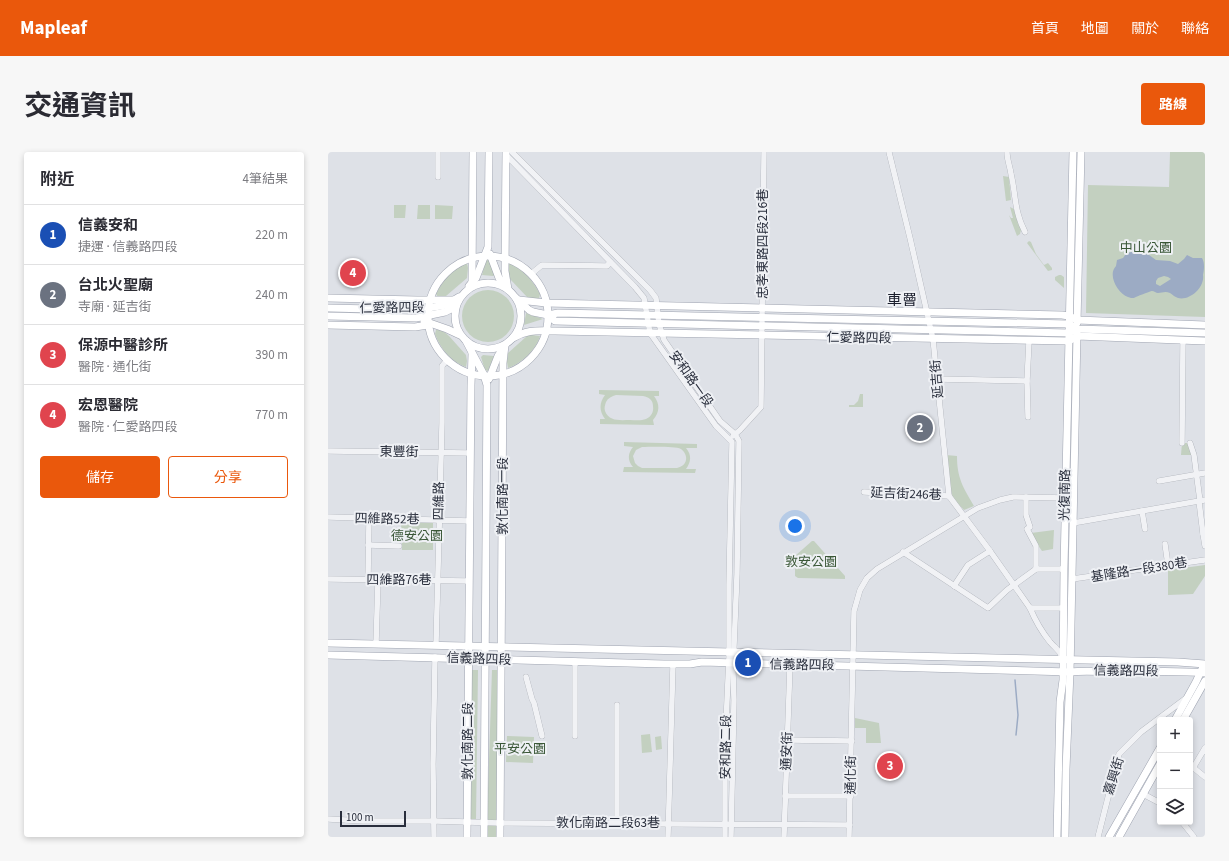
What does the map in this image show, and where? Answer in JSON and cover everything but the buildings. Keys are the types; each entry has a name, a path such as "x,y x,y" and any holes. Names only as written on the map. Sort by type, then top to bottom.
{"main road":[{"path":"472,152 472,282"},
{"path":"488,256 476,278 457,300 454,321 460,335 466,341 477,347 490,349 509,342 521,320 517,299 499,278 488,256 489,152"},
{"name":"光復南路","path":"1067,660 1063,608 1073,152"},
{"name":"光復南路","path":"1057,837 1060,714 1066,672 1072,579 1081,152"},
{"path":"508,153 505,258 505,271 508,289"},
{"path":"488,256 505,258 518,264 531,274 541,288 548,315 546,331 541,342 530,358 518,367 504,373 487,375 471,373 458,368 447,360 435,345 430,334 428,314 438,282 444,274 460,263 472,258 488,256"},
{"path":"467,289 483,282 492,282 508,289"},
{"name":"仁愛路四段","path":"328,298 428,314 445,312 457,300"},
{"path":"517,299 546,303 1069,316 1077,320 1205,325"},
{"name":"仁愛路四段","path":"517,299 529,310 548,315 555,322 1069,333 1205,333"},
{"name":"仁愛路四段","path":"328,316 416,318 457,300"},
{"name":"仁愛路四段","path":"328,308 416,310 428,314 447,329 460,335"},
{"name":"仁愛路四段","path":"548,315 555,313 1069,324 1077,332 1205,341"},
{"name":"仁愛路四段","path":"328,325 415,327 428,314"},
{"name":"仁愛路四段","path":"509,342 521,333 529,331 1069,341"},
{"path":"1069,341 1077,332"},
{"path":"466,341 472,354 487,375"},
{"name":"敦化南路一段","path":"502,647 504,356 509,342"},
{"name":"敦化南路一段","path":"485,658 487,375 498,356 509,342"},
{"path":"469,646 472,354"},
{"name":"信義路四段","path":"328,643 485,646 731,658 790,665 1066,672 1081,670 1202,673"},
{"name":"敦化南路二段","path":"468,837 469,646"},
{"path":"500,837 502,647"},
{"name":"信義路四段","path":"328,655 673,664 731,658 853,655 1205,663"},
{"name":"敦化南路二段","path":"484,837 485,658"},
{"path":"1177,717 1202,673 1205,663"},
{"name":"光復南路","path":"1065,837 1066,672"},
{"path":"1185,717 1205,681"},
{"path":"1109,837 1157,753"},
{"path":"1118,837 1157,769"}],"street":[{"path":"438,152 438,177"},
{"name":"忠孝東路四段216巷","path":"730,439 761,407 764,152"},
{"name":"延吉街","path":"889,152 933,339 949,496"},
{"path":"1007,152 1007,160 1012,174 1016,206 1025,232"},
{"name":"安和路一段","path":"508,153 644,298 650,333 716,426 730,439"},
{"name":"安和路一段","path":"508,153 650,290 656,298 661,333 668,348 720,421 735,434"},
{"path":"531,274 542,264 607,266 610,262"},
{"path":"1028,417 1027,381 1029,340"},
{"path":"1182,443 1183,340"},
{"name":"四維路","path":"436,645 442,366 447,360"},
{"path":"937,379 1027,381"},
{"path":"731,658 739,443 735,434"},
{"path":"730,439 732,443 729,585 731,658"},
{"path":"1190,443 1194,456 1201,501 1205,546"},
{"name":"東豐街","path":"328,450 470,453"},
{"path":"1159,480 1205,473"},
{"path":"1065,498 1074,491"},
{"name":"延吉街246巷","path":"864,492 949,496"},
{"path":"949,496 1030,608 1050,642 1067,660"},
{"name":"通化街","path":"850,837 854,611 860,590 867,578 877,569 903,552 978,508 1013,497 1065,498"},
{"path":"1026,497 1026,516 1030,527 1027,529 1036,546 1036,569"},
{"path":"1073,523 1201,501"},
{"path":"1142,511 1145,529"},
{"name":"四維路52巷","path":"328,517 470,521"},
{"path":"368,580 369,518"},
{"path":"1165,544 1168,565"},
{"path":"368,545 399,546"},
{"path":"954,586 968,565 990,551"},
{"path":"903,552 988,608 1013,586 1036,569 1064,569"},
{"name":"基隆路一段380巷","path":"1072,579 1205,560"},
{"name":"四維路76巷","path":"328,579 437,580 469,582"},
{"path":"376,644 378,580"},
{"path":"1030,608 1063,608"},
{"path":"434,837 433,764 435,657"},
{"name":"安和路二段","path":"725,837 728,824 731,658"},
{"path":"575,661 575,736"},
{"path":"668,837 673,664"},
{"name":"通安街","path":"784,837 790,665"},
{"path":"526,677 542,736"},
{"name":"嘉興街","path":"1098,837 1119,754 1141,732 1187,698"},
{"path":"617,705 617,823"},
{"path":"787,740 852,740"},
{"path":"1193,766 1205,748"},
{"path":"1193,768 1205,777"},
{"path":"1142,794 1157,802"},
{"path":"786,796 851,796"},
{"name":"敦化南路二段63巷","path":"328,819 484,823 850,825"},
{"name":"安和路二段","path":"728,824 731,837"},
{"path":"1184,825 1194,837"}],"green space":[{"name":"中山公園","path":"1170,152 1205,152 1205,317 1086,313 1088,185 1169,187"},
{"path":"1003,176 1009,177 1011,200 1006,201"},
{"path":"394,205 406,205 405,218 394,218"},
{"path":"418,205 430,205 430,219 417,219"},
{"path":"435,205 453,206 452,219 435,219"},
{"path":"1010,207 1014,209 1021,230 1020,234 1017,236 1009,215 1013,218"},
{"path":"1029,241 1044,265 1048,263 1052,270 1048,271 1027,243"},
{"path":"486,260 490,260 495,275 493,276 482,275"},
{"path":"467,263 467,278 446,296 438,297 436,294 445,280 457,268"},
{"path":"509,264 516,266 528,276 540,294 539,299 528,298 510,279 508,269"},
{"path":"1059,275 1064,277 1064,288 1055,280 1055,277"},
{"path":"483,290 493,290 507,297 514,311 514,321 507,335 493,342 483,342 473,338 466,331 462,321 462,311 466,301 473,294"},
{"path":"526,313 543,319 524,325"},
{"path":"438,329 449,336 466,355 466,367 456,362 443,349 435,334 436,330"},
{"path":"527,336 540,336 532,351 518,363 508,368 508,353"},
{"path":"483,355 494,356 488,371 485,370 481,357"},
{"path":"599,390 659,391 659,396 654,396 657,402 658,411 653,420 654,425 600,424 600,419 605,419 600,407 605,395 599,394","holes":["613,396 643,396 650,399 653,404 652,414 646,419 616,420 609,417 605,411 606,402"]},
{"path":"860,394 863,394 863,407 849,407 849,405 854,405 858,401"},
{"path":"624,442 697,444 697,448 686,448 690,458 686,469 696,469 695,473 623,472 624,467 633,467 629,457 633,447 624,446","holes":["642,447 668,447 681,449 686,455 685,462 683,466 677,468 642,468 635,463 633,456 636,450"]},
{"path":"1182,443 1190,443 1194,455 1181,455"},
{"path":"946,455 957,456 957,464 961,482 974,506 964,510 950,495"},
{"name":"德安公園","path":"401,522 433,523 433,550 402,550"},
{"path":"1054,530 1053,549 1042,551 1031,533"},
{"name":"敦安公園","path":"812,541 814,541 845,576 845,579 798,578 795,576 795,556"},
{"path":"1205,565 1205,576 1193,594 1168,595 1168,570"},
{"path":"472,670 478,670 476,819 471,819"},
{"path":"492,670 498,670 498,820 487,821"},
{"path":"855,718 879,723 881,743 866,743 866,728 855,728"},
{"path":"650,734 652,752 642,753 641,735"},
{"name":"平安公園","path":"507,736 534,737 533,763 506,762"},
{"path":"661,736 662,749 656,750 655,737"},
{"path":"487,825 498,825 497,837 487,837"}],"water":[{"path":"1131,252 1139,252 1149,255 1156,260 1170,261 1178,264 1187,255 1193,258 1202,258 1204,266 1202,284 1192,295 1183,298 1177,298 1168,292 1158,293 1152,291 1134,298 1129,297 1124,295 1117,288 1113,279 1117,260 1123,258 1126,254","holes":["1164,276 1171,279 1160,286 1156,284 1158,278"]}],"waterway":[{"path":"1015,680 1018,715 1016,735"}],"place":[{"name":"宏恩醫院","path":"353,273"},
{"name":"台北火聖廟","path":"920,428"},
{"name":"信義安和","path":"748,663"},
{"name":"保源中醫診所","path":"890,766"}],"district":[{"name":"車罾","path":"902,300"}]}
